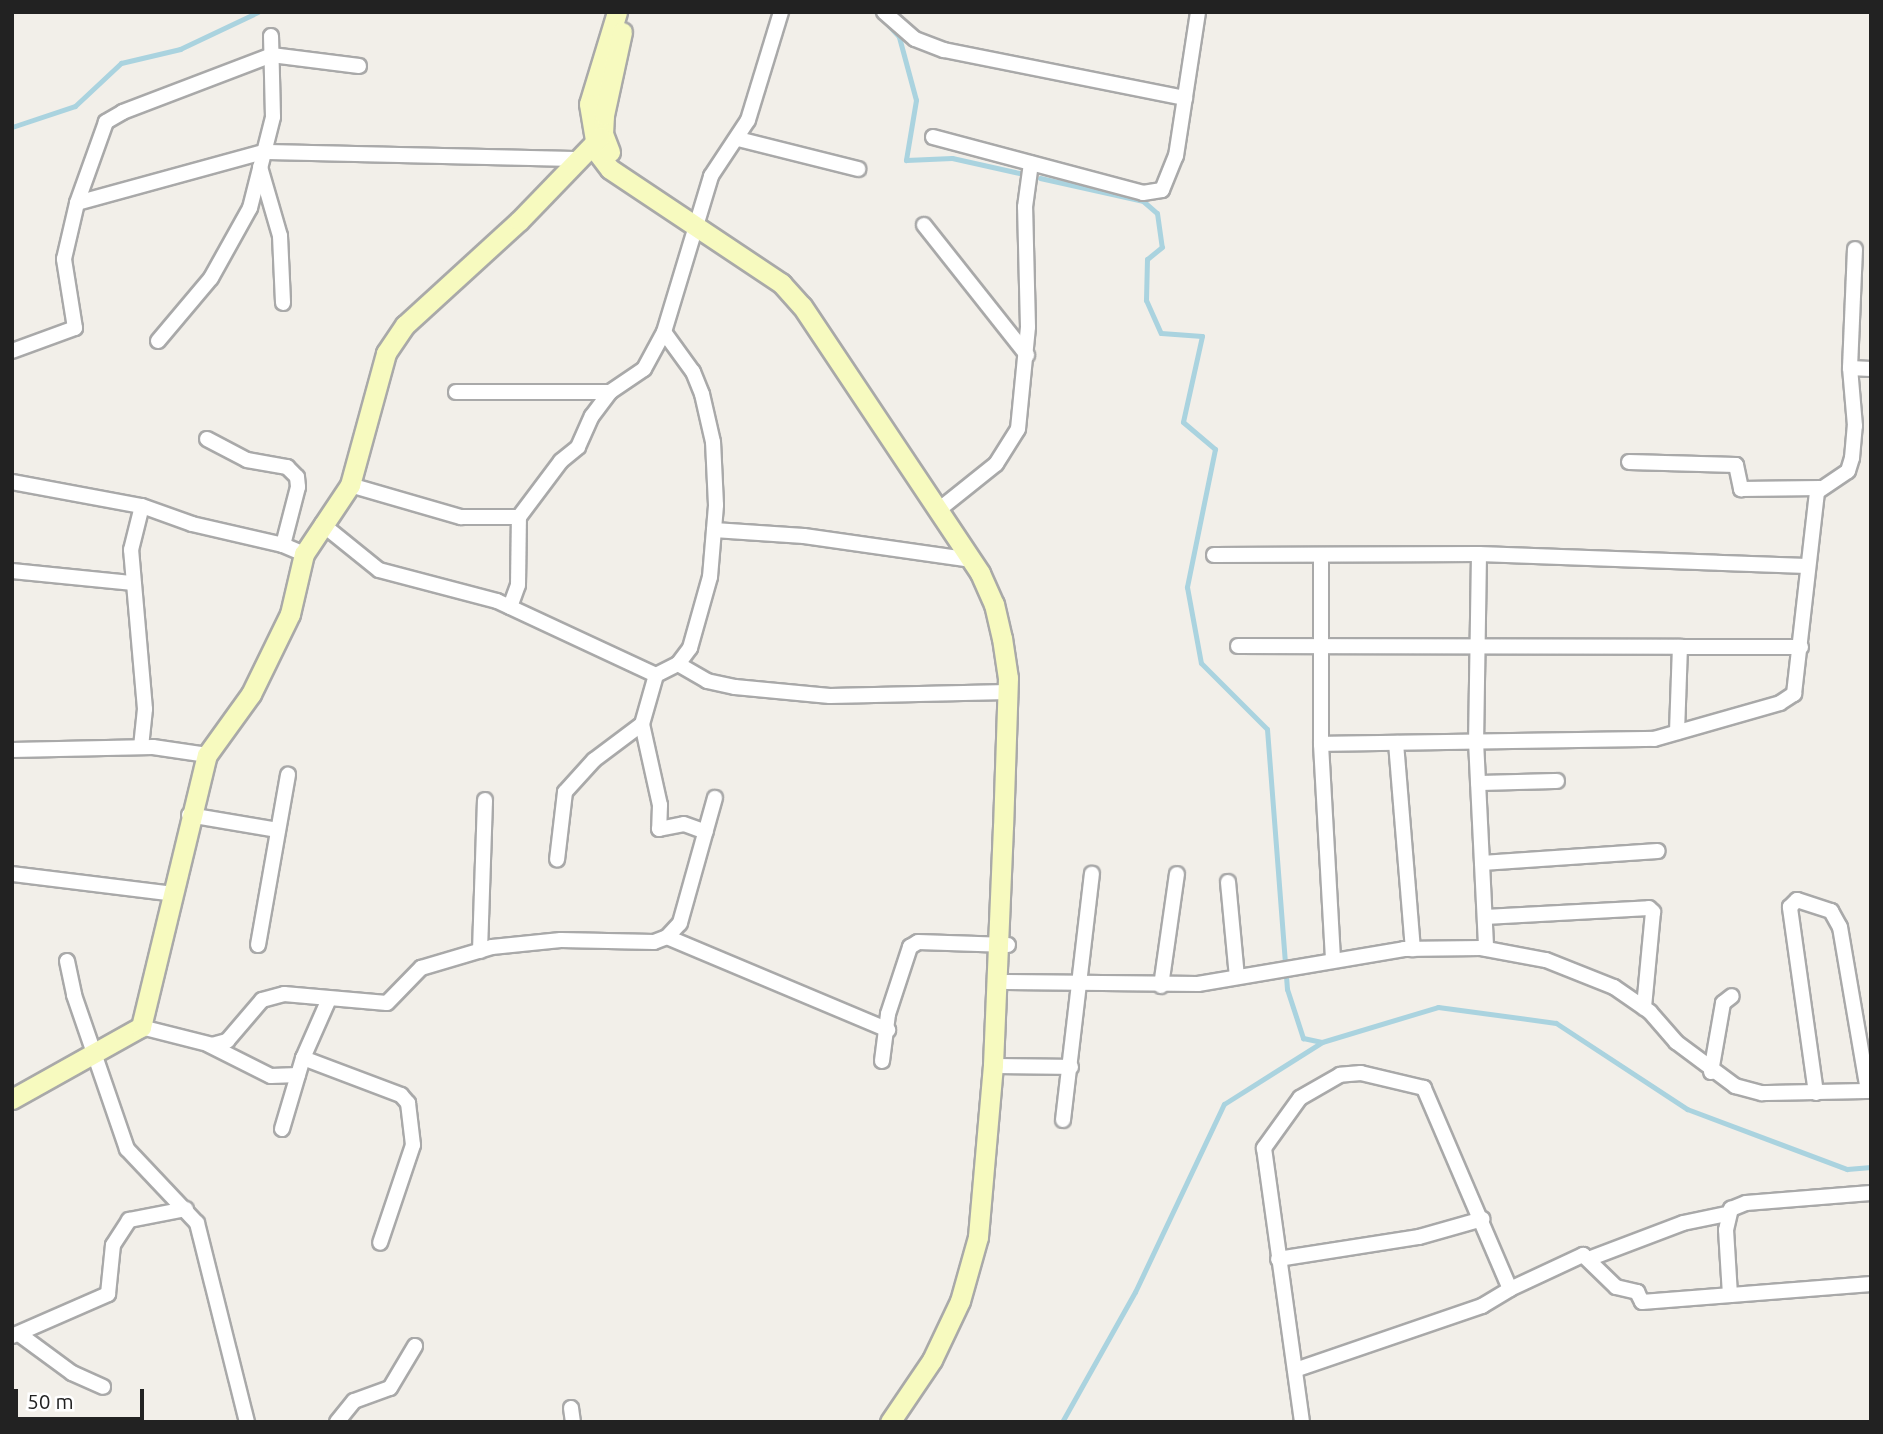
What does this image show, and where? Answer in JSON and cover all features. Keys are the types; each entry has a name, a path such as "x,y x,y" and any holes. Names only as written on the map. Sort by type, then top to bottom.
{"street":[{"path":"617,12 589,104 598,139 617,162 766,272 802,306 972,560 994,604 1008,692 1003,945 1007,982 1003,1066 984,1264 941,1365 902,1422"},
{"path":"141,1027 175,894 189,815 207,755 257,682 290,614 304,554 350,485 386,353 405,325 520,221 598,139 613,67 631,12"},
{"path":"510,607 517,585 519,517 561,461 578,447 592,416 610,392 645,369 664,332 699,224 711,176 720,157 738,139 781,12"},
{"path":"884,12 915,39 944,50 1185,98"},
{"path":"933,137 1143,193 1162,190 1176,156 1198,12"},
{"path":"158,341 211,278 250,208 273,117 271,36"},
{"path":"12,351 75,328 64,259 77,203 106,122 272,55 359,66"},
{"path":"738,139 858,169"},
{"path":"77,203 264,152 578,159"},
{"path":"946,504 1009,449 1024,403 1027,355 1025,207 1031,163"},
{"path":"260,167 280,236 283,303"},
{"path":"699,224 780,269 810,299 989,568 1004,600 1019,677 1003,945 974,1262 932,1360 890,1422"},
{"path":"924,225 1027,355"},
{"path":"1629,462 1735,465 1741,489 1820,488 1848,471 1855,426 1850,368 1856,249"},
{"path":"664,332 694,372 702,394 713,442 714,530 710,577 690,648 678,664 656,675 642,724 660,805 659,829 684,824 706,832"},
{"path":"1850,368 1871,369"},
{"path":"456,392 610,392"},
{"path":"206,439 247,460 287,467 296,477 298,486 283,545"},
{"path":"12,482 142,506 192,524 283,545 304,554"},
{"path":"350,485 461,517 519,517"},
{"path":"1321,744 1654,739 1780,703 1794,694 1801,647 1807,566 1820,488"},
{"path":"141,747 145,709 131,550 142,506"},
{"path":"322,524 379,570 510,607 656,675"},
{"path":"714,530 804,536 972,560"},
{"path":"1213,555 1479,554 1807,566"},
{"path":"1479,554 1476,741 1486,949"},
{"path":"1321,555 1318,648 1333,959"},
{"path":"12,571 133,583"},
{"path":"1238,646 1477,650 1598,644 1801,647"},
{"path":"1677,732 1680,647"},
{"path":"678,664 707,681 735,687 830,696 1008,692"},
{"path":"557,860 565,792 594,760 642,724"},
{"path":"1396,743 1413,949"},
{"path":"12,750 141,747 207,755"},
{"path":"258,944 288,775"},
{"path":"1478,783 1557,781"},
{"path":"208,1044 227,1041 262,1000 284,994 387,1003 421,968 480,951 561,940 654,942 667,937 680,923 715,798"},
{"path":"480,951 485,800"},
{"path":"189,815 278,830"},
{"path":"1482,863 1658,851"},
{"path":"12,874 175,894"},
{"path":"1063,1120 1092,874"},
{"path":"1161,986 1177,874"},
{"path":"1228,882 1237,977"},
{"path":"1007,982 1161,986 1237,977 1301,964 1413,949 1486,949 1577,969 1644,1008 1711,1072 1735,1086 1762,1093 1816,1093 1870,1091 1840,927 1831,911 1797,900 1790,907 1816,1093"},
{"path":"1485,917 1649,908 1653,912 1644,1008"},
{"path":"667,937 888,1030"},
{"path":"882,1062 888,1014 910,947 918,942 1003,945"},
{"path":"67,961 74,995 96,1050 127,1149 197,1223 247,1422"},
{"path":"1711,1072 1724,1003 1732,996"},
{"path":"282,1129 303,1059 329,999"},
{"path":"12,1099 141,1027 208,1044 271,1076 298,1074"},
{"path":"303,1059 401,1095 408,1103 413,1145 380,1243"},
{"path":"1003,1066 1070,1067"},
{"path":"1302,1422 1264,1148 1300,1098 1340,1075 1361,1073 1424,1088 1510,1289"},
{"path":"1295,1370 1482,1306 1574,1257 1591,1258 1683,1223 1727,1214 1745,1203 1871,1193"},
{"path":"16,1335 108,1294 113,1245 129,1220 186,1209"},
{"path":"1727,1214 1730,1296"},
{"path":"1278,1259 1419,1237 1482,1219"},
{"path":"1591,1258 1616,1287 1630,1287 1642,1301 1871,1284"},
{"path":"16,1335 72,1373 103,1387"},
{"path":"337,1422 355,1401 390,1388 415,1346"}],"waterway":[{"path":"12,127 75,106 121,63 180,49 258,12"},
{"path":"876,12 899,37 916,100 906,160 952,158 1019,173"},
{"path":"1040,178 1143,201 1157,213 1162,247 1147,259 1146,300 1161,333 1202,336 1183,422 1215,449 1187,587 1201,663 1267,729 1287,989 1303,1038 1322,1042"},
{"path":"1062,1422 1135,1292 1224,1104 1322,1042 1438,1007 1556,1023 1687,1109 1847,1169 1871,1167"}]}
